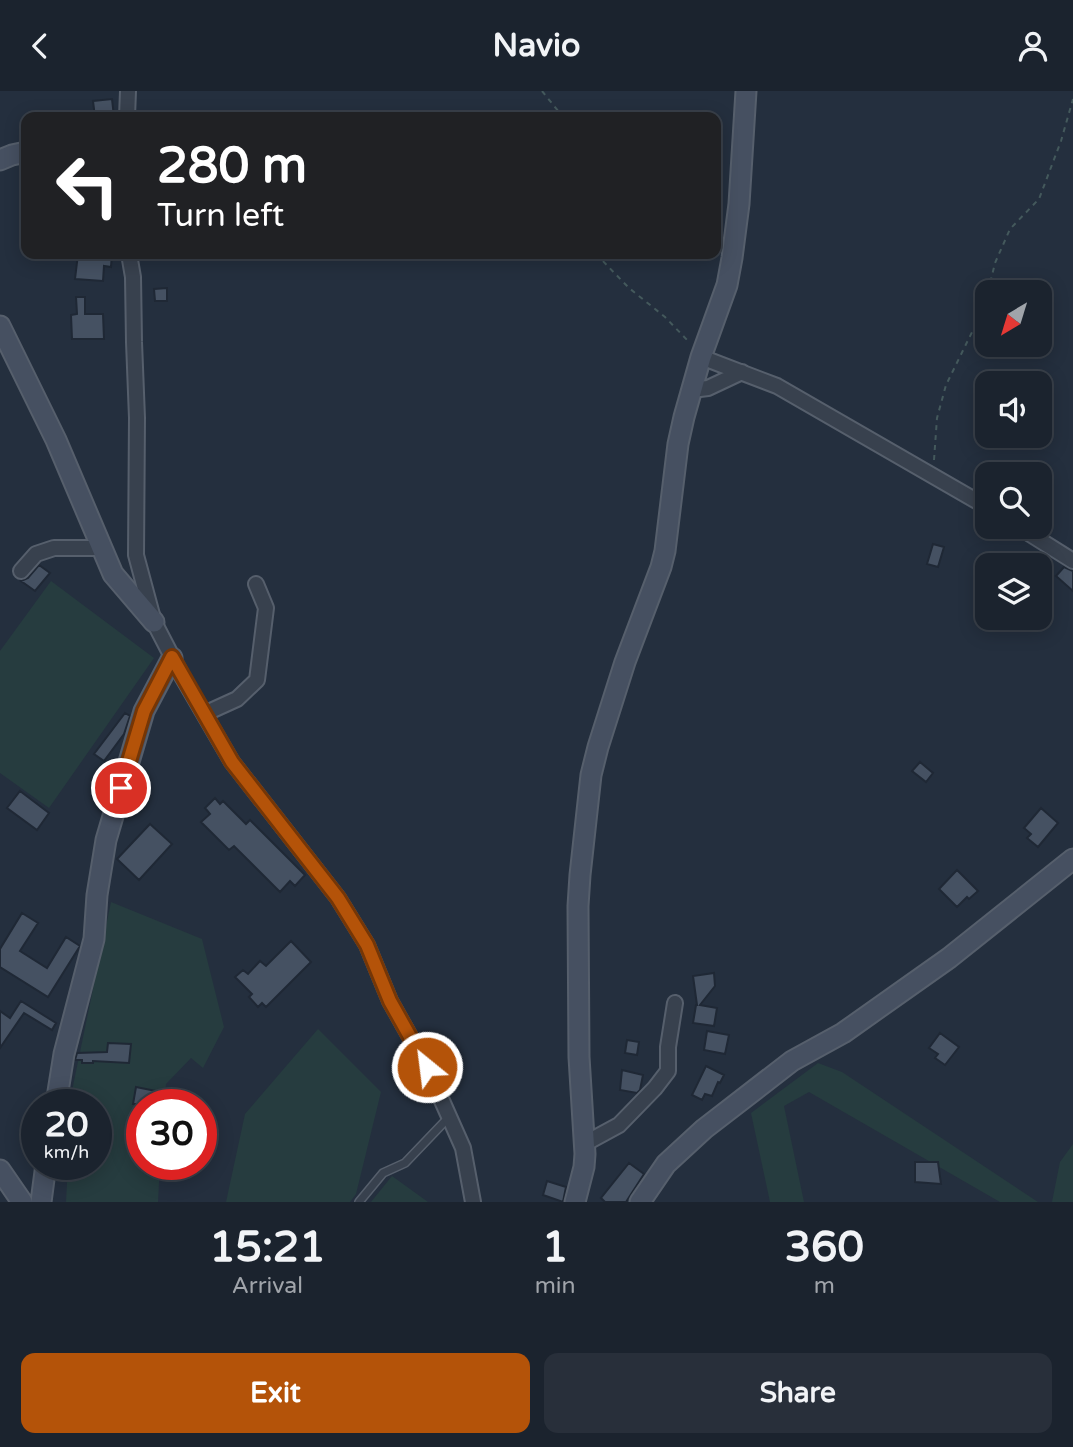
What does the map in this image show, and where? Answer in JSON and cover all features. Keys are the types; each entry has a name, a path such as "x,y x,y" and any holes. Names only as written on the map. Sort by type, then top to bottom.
{"street":[{"path":"127,112 128,91"},
{"path":"575,1202 584,1167 579,1056 578,906 592,775 598,747 622,673 661,568 678,444 701,357 727,285 737,232 746,91"},
{"path":"0,160 21,153"},
{"path":"130,259 133,277 137,418 136,555 154,622 232,762 338,898 367,945 390,1001 427,1067 463,1148 473,1202"},
{"path":"0,326 56,440 113,574 154,622"},
{"path":"701,357 778,386 975,500"},
{"path":"692,390 708,388 742,372"},
{"path":"1038,539 1073,561"},
{"path":"20,571 36,554 54,548 102,548"},
{"path":"204,713 237,698 257,680 266,608 256,584"},
{"path":"58,1089 64,1054 94,939 97,895 106,840 144,711 172,657"},
{"path":"640,1202 666,1164 704,1129 792,1061 843,1033 949,958 1073,859"},
{"path":"584,1144 620,1125 668,1071 668,1047 675,1003"},
{"path":"0,1170 22,1202"},
{"path":"41,1202 44,1180"}],"lane":[{"path":"359,1202 383,1173 405,1163 449,1117"}],"path":[{"path":"542,91 559,112"},
{"path":"991,280 995,263 1010,229 1039,199 1061,141 1073,99"},
{"path":"601,259 629,288 665,317 701,357"},
{"path":"933,475 937,418 946,385 975,326"}],"green space":[{"path":"51,581 154,658 49,808 0,773 0,651"},
{"path":"111,902 202,939 224,1027 203,1068 191,1058 166,1084 166,1089 126,1089 126,1180 159,1180 158,1202 66,1202 67,1180 112,1180 112,1089 73,1089"},
{"path":"318,1029 381,1092 356,1194 350,1202 226,1202 245,1114"},
{"path":"818,1063 842,1072 1038,1202 1000,1202 809,1092 784,1106 804,1202 770,1202 751,1113"},
{"path":"1073,1144 1073,1202 1052,1202 1060,1162"},
{"path":"392,1176 428,1202 371,1202"}],"building":[{"path":"112,99 113,112 94,112 93,101"},
{"path":"77,259 112,259 111,267 104,266 103,281 75,279"},
{"path":"167,288 167,301 155,301 154,289"},
{"path":"76,297 85,297 85,314 103,314 104,339 72,339 71,315 77,314"},
{"path":"933,544 944,547 938,567 927,564"},
{"path":"39,565 50,573 35,591 21,581 28,578"},
{"path":"1064,567 1073,571 1073,591 1056,576"},
{"path":"125,713 130,716 124,734 104,761 94,754"},
{"path":"920,762 933,773 926,782 912,771"},
{"path":"20,791 49,813 37,830 7,808"},
{"path":"215,798 220,804 223,801 246,824 250,820 305,875 295,886 290,881 280,892 234,846 229,850 201,822 210,814 205,808"},
{"path":"1041,808 1058,823 1038,847 1027,838 1031,834 1024,828"},
{"path":"150,824 172,844 139,880 117,859"},
{"path":"957,870 978,891 957,907 939,889"},
{"path":"22,913 38,923 20,951 47,968 66,937 80,946 48,997 0,967 0,949"},
{"path":"291,941 311,962 266,1007 262,1003 258,1007 249,997 252,994 235,977 243,970 248,974 260,961 266,966"},
{"path":"714,973 715,986 700,1005 717,1008 714,1026 693,1023 697,1005 693,976"},
{"path":"21,1001 56,1023 52,1030 24,1013 0,1048 0,1011 10,1018"},
{"path":"707,1031 729,1035 725,1054 704,1050"},
{"path":"940,1033 959,1047 945,1065 935,1058 938,1054 929,1048"},
{"path":"627,1040 639,1042 637,1055 625,1053"},
{"path":"108,1043 131,1044 129,1063 82,1063 82,1060 75,1060 77,1053 107,1052"},
{"path":"706,1066 724,1075 712,1096 705,1094 702,1100 692,1095"},
{"path":"622,1070 643,1075 637,1093 620,1090"},
{"path":"915,1162 938,1162 941,1184 915,1182"},
{"path":"629,1163 644,1174 626,1202 605,1202 601,1198"},
{"path":"547,1181 566,1187 563,1202 543,1195"}],"route":[{"path":"121,788 144,711 172,657 232,762 338,898 367,945 390,1001 427,1067"}]}
